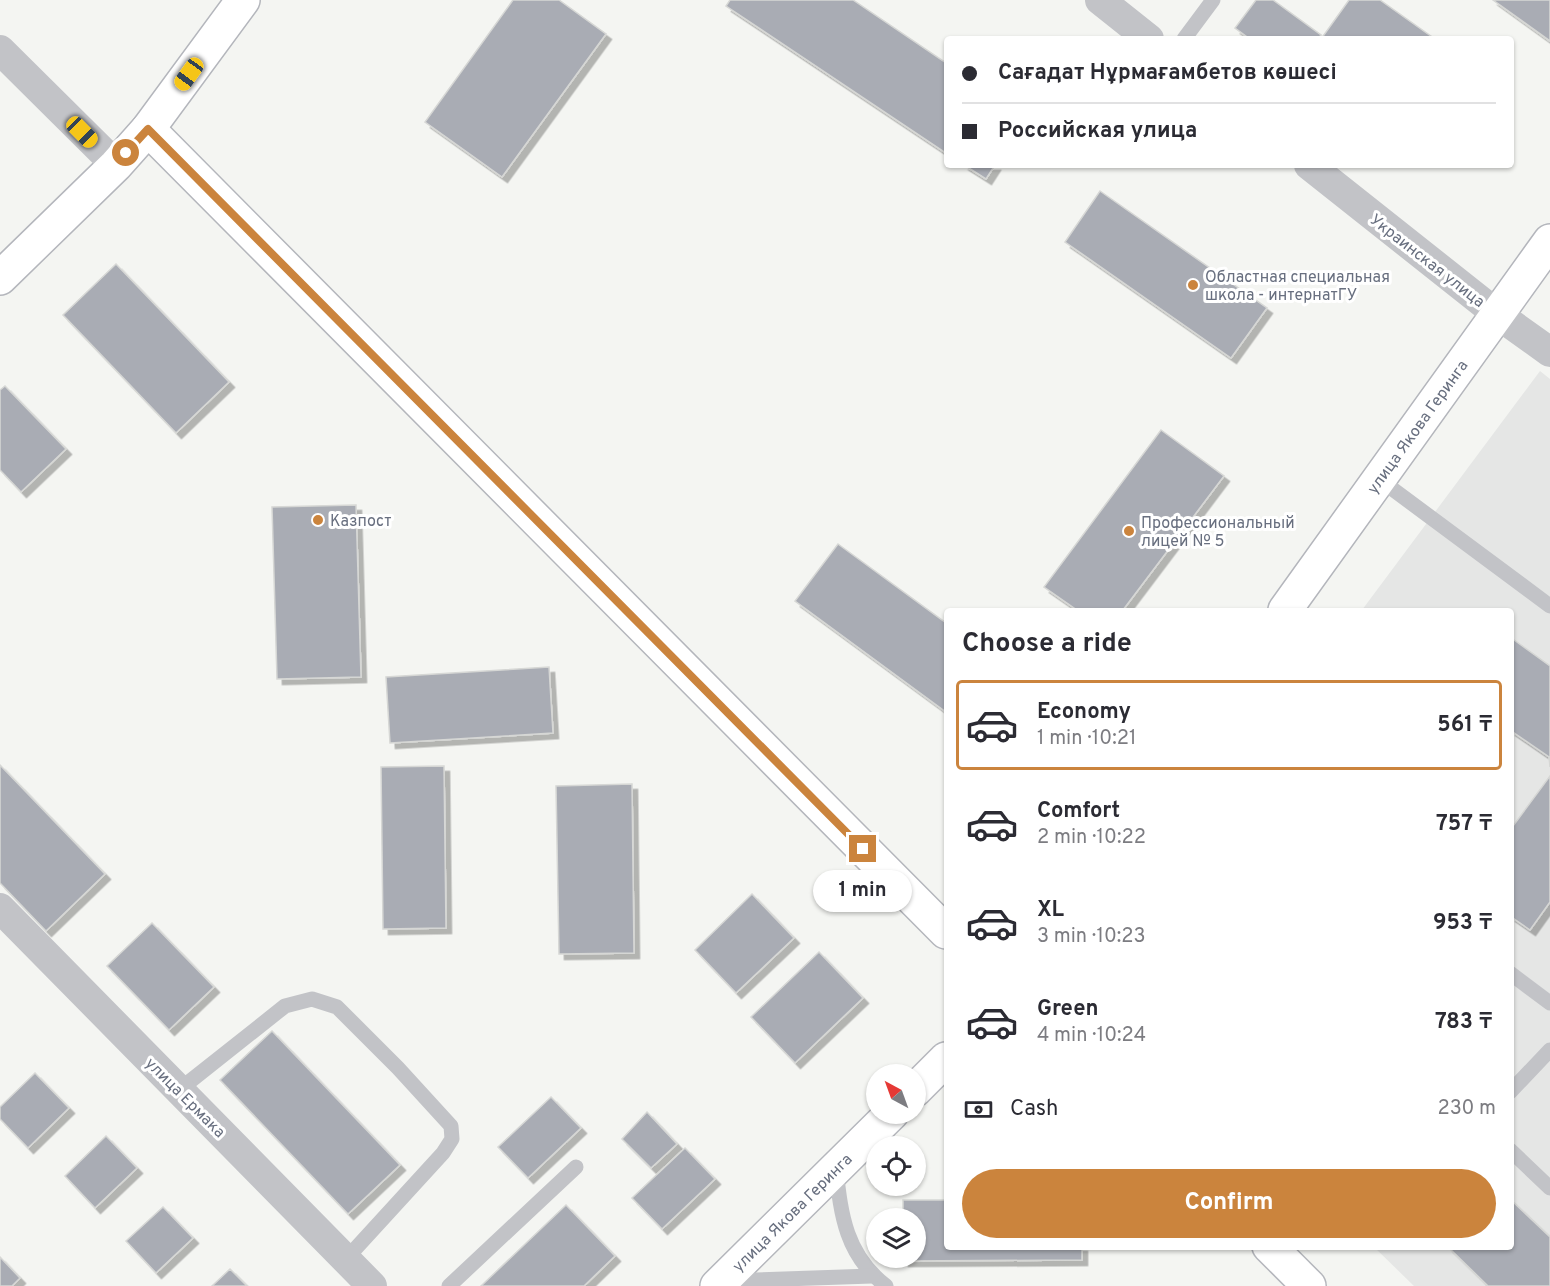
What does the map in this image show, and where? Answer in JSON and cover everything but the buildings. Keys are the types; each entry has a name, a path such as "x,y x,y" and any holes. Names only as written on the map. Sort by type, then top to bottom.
{"street":[{"path":"0,278 116,165 148,129 243,0"},
{"path":"1100,0 1145,36"},
{"path":"0,50 116,165"},
{"path":"148,129 944,930"},
{"name":"Украинская улица","path":"1313,168 1497,314 1550,352"},
{"name":"улица Якова Геринга","path":"1286,608 1550,241"},
{"name":"улица Ермака","path":"0,908 372,1286"},
{"path":"926,1079 944,1061"},
{"name":"улица Якова Геринга","path":"719,1284 880,1124"},
{"path":"1273,1250 1309,1286"}],"lane":[{"path":"1186,36 1213,0"},
{"path":"1379,479 1550,606"},
{"path":"1514,976 1550,1003"},
{"path":"179,1090 285,1006 312,999 337,1007 398,1068 451,1126 452,1139 443,1153 346,1259"},
{"path":"1514,1088 1550,1050"},
{"path":"1514,1154 1550,1188"},
{"path":"449,1286 576,1167"},
{"path":"836,1168 841,1215 846,1232 872,1276 886,1286"},
{"path":"719,1284 872,1276"}],"shaded area":[{"path":"1540,371 1550,379 1550,1286 1414,1286 1377,1250 1514,1250 1514,608 1363,608"}],"place":[{"name":"Областная специальная школа - интернатГУ","path":"1193,285"},
{"name":"Казпост","path":"318,520"},
{"name":"Профессиональный лицей № 5","path":"1129,531"}],"route":[{"path":"126,153 148,129 863,849"}]}
